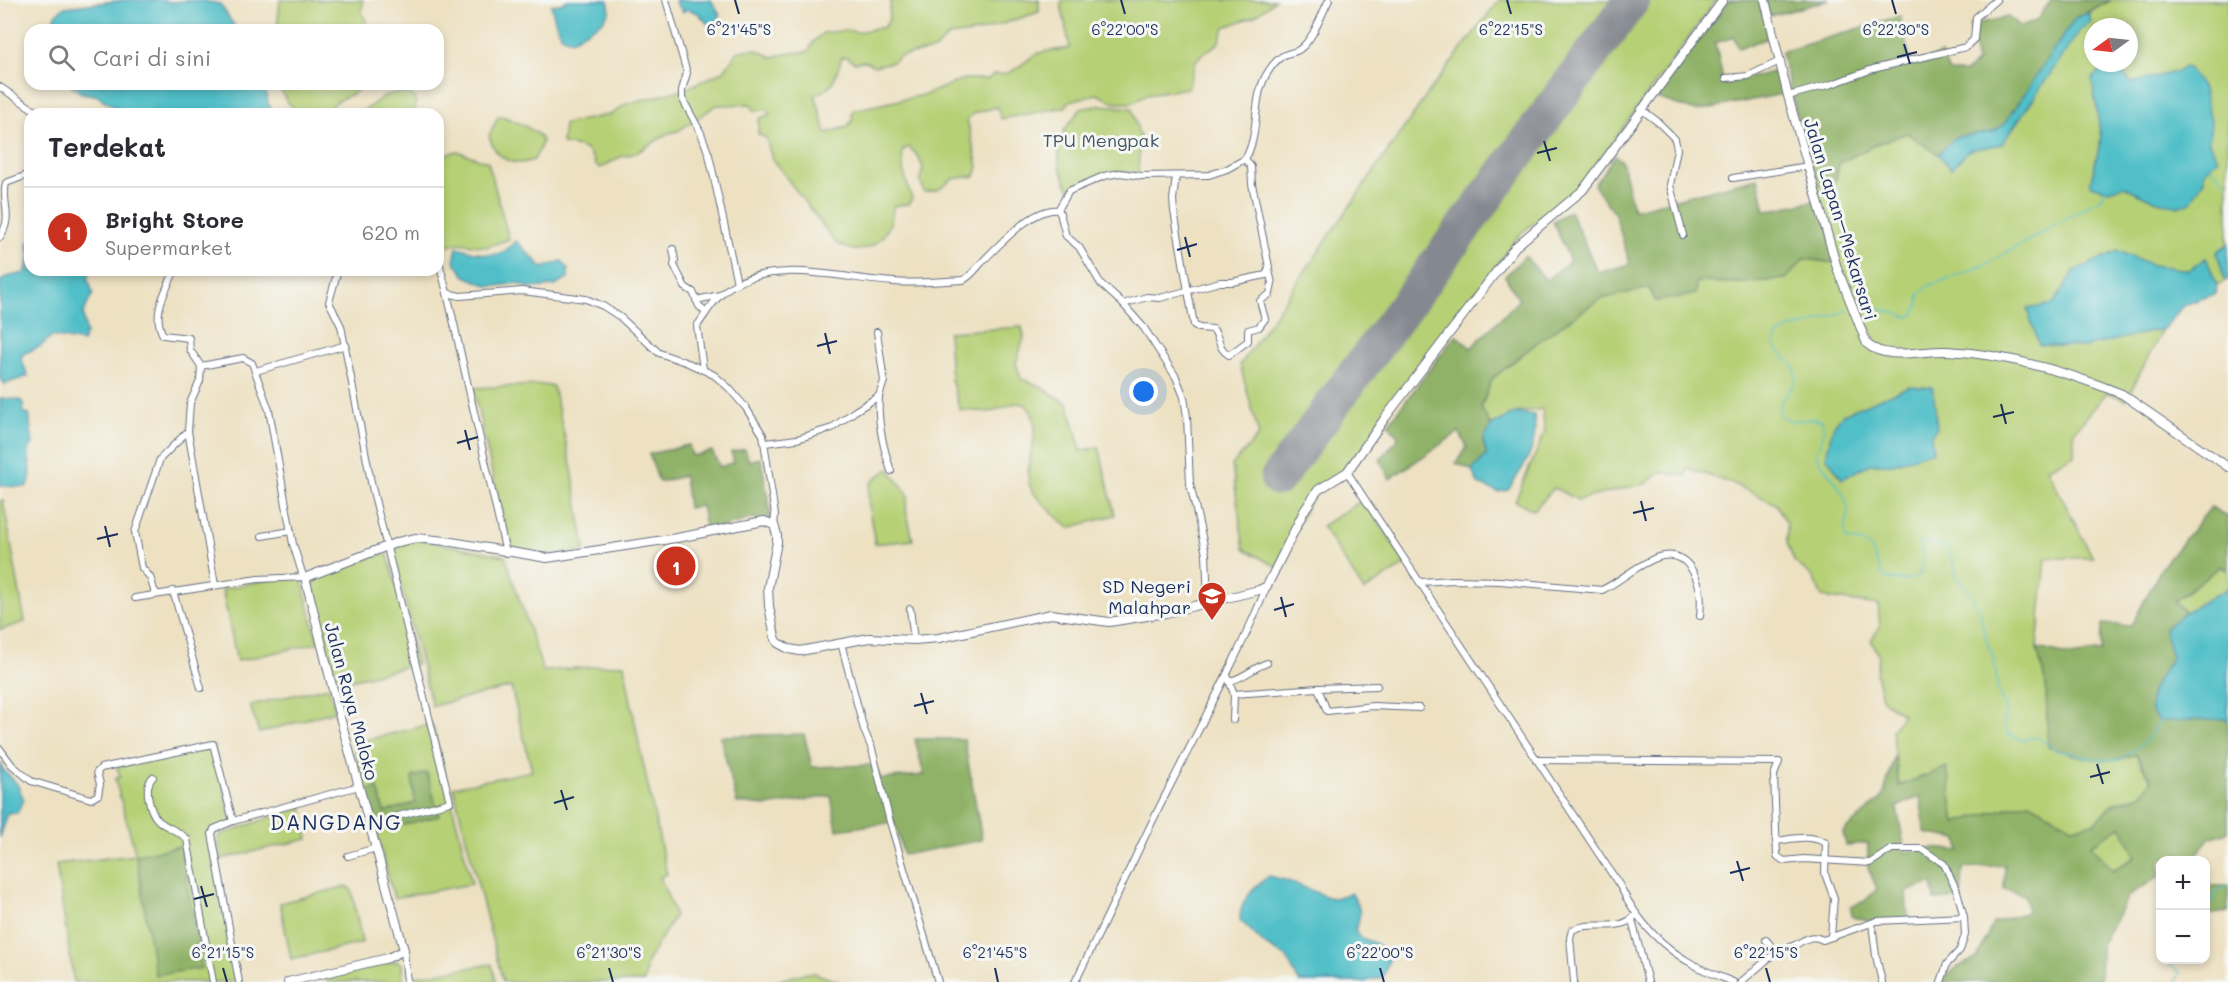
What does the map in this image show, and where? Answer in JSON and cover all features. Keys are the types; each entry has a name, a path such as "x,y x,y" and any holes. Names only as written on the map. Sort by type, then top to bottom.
{"street":[{"path":"666,0 687,73 682,98 710,155 737,283"},
{"path":"1058,210 1069,192 1104,176 1120,173 1141,176 1215,173 1245,159 1255,126 1258,99 1269,70 1280,58 1303,46 1329,0"},
{"path":"1075,982 1164,798 1229,678 1267,586 1304,511 1318,490 1347,472 1385,418 1515,247 1583,190 1723,0"},
{"name":"Jalan Lapan–Mekarsari","path":"1765,0 1788,96 1837,268 1867,344 1873,349 1891,354 1926,350 1977,354 2030,364 2103,386 2122,394 2228,467"},
{"path":"1788,96 1832,84 1873,69 1966,47 1974,39 1976,17 1996,0"},
{"path":"1726,78 1748,76 1780,61"},
{"path":"0,87 31,108"},
{"path":"1641,109 1675,139 1677,149 1670,185 1683,235"},
{"path":"1176,176 1174,211 1190,291 1194,325 1199,328 1214,329 1220,347 1229,356 1248,340 1248,330 1259,327 1265,319 1260,301 1270,294 1272,283 1252,184 1251,167 1245,159"},
{"path":"1733,178 1808,166"},
{"path":"0,237 8,215 6,183 24,176"},
{"path":"703,369 697,326 720,295 737,283 763,276 805,272 894,282 963,280 969,277 1029,218 1042,212 1058,210"},
{"path":"1058,210 1066,236 1079,248 1101,284 1124,304 1144,328 1176,377 1184,397 1190,484 1206,554 1208,602"},
{"path":"673,249 674,265 685,287 693,292 706,313"},
{"path":"1124,304 1147,297 1160,298 1220,282 1232,282 1266,275 1269,271"},
{"path":"173,276 157,314 158,325 163,334 189,338 190,350 201,366 200,381 190,403 188,431 215,585"},
{"path":"336,276 329,302 341,326 346,345 366,455 450,802 391,819"},
{"path":"443,276 506,553"},
{"path":"447,293 460,296 522,291 586,299 611,310 659,353 703,369 721,380 759,426 765,443 777,535 768,588 769,606 778,643 789,649 800,651 869,638 914,640 939,638 1051,614 1109,622 1166,613 1267,586"},
{"path":"696,300 720,295"},
{"path":"877,332 884,381 877,414 891,471"},
{"path":"256,371 346,345"},
{"path":"201,366 243,357 252,363 256,371 269,410 291,531 305,576"},
{"path":"765,443 797,439 832,428 879,396"},
{"path":"157,594 150,577 142,568 135,532 160,459 188,431"},
{"path":"1347,472 1536,760 1634,917 1681,957 1733,982"},
{"path":"135,598 215,585 305,576 387,546 416,538 446,541 535,558 562,557 677,538 760,520 774,525"},
{"path":"262,536 291,531"},
{"path":"1420,582 1500,581 1602,590 1656,558 1671,554 1686,561 1696,576 1702,594 1700,615"},
{"name":"Jalan Raya Maloko","path":"305,576 404,950"},
{"path":"173,591 201,688"},
{"path":"910,609 914,640"},
{"path":"841,643 864,730 872,749 890,822 938,982"},
{"path":"1229,678 1239,679 1256,666 1267,663"},
{"path":"1229,678 1234,694 1233,720"},
{"path":"1234,694 1377,686"},
{"path":"1318,688 1327,711 1373,706 1419,708"},
{"path":"0,749 12,765 31,781 91,799 98,795 100,790 98,772 101,768 213,744 234,821"},
{"path":"1536,760 1779,762 1774,775 1776,841 1777,856 1784,861 1826,860 1870,863 1892,849 1922,849 1944,864 1957,891 1964,917 1965,935 1960,950 1947,964 1941,982"},
{"path":"153,777 148,784 148,790 156,819 187,839 213,982"},
{"path":"239,982 212,834 214,829 234,821 359,786"},
{"path":"1776,841 1807,837 1817,838 1826,843 1825,874 1834,898 1831,937"},
{"path":"348,856 376,848"},
{"path":"1574,982 1570,938 1572,930 1580,926 1621,925 1634,917"},
{"path":"1634,917 1648,982"},
{"path":"1742,982 1775,953 1807,937 1814,936 1823,940 1872,922 1886,920 1964,917"},
{"path":"1872,922 1882,982"},
{"path":"1766,940 1775,953"},
{"path":"288,982 388,958 404,950 408,982"},
{"path":"1081,970 1084,982"}],"green space":[{"path":"280,0 363,0 362,12 367,24 278,24"},
{"path":"891,0 1039,0 1039,12 978,32 949,36 934,50 900,56 892,62 874,66 865,61 854,62 847,57 842,57 831,85 815,94 826,133 847,127 853,120 854,110 927,94 964,79 988,79 995,74 1013,71 1041,52 1070,48 1062,0 1275,0 1255,16 1225,27 1218,44 1203,53 1195,62 1188,88 1147,94 1132,103 1115,103 1097,94 1070,101 1065,107 1001,119 997,107 974,113 967,119 978,167 975,176 953,179 938,190 924,192 920,180 923,168 918,156 909,147 903,150 903,169 912,199 909,204 893,206 887,230 877,242 863,249 854,250 836,243 772,159 766,138 758,134 759,119 770,114 768,110 753,110 751,104 717,105 678,131 669,133 636,153 620,157 601,168 596,166 591,155 584,149 562,144 564,124 612,114 626,104 685,89 724,71 737,52 756,50 772,57 809,51 813,42 823,33 847,30 857,32 884,27 888,22"},
{"path":"1499,0 1623,0 1373,339 1362,341 1346,364 1351,369 1293,448 1284,447 1268,470 1290,487 1307,464 1304,456 1362,377 1369,381 1386,358 1384,347 1641,0 1716,0 1580,187 1520,234 1382,417 1350,471 1313,494 1277,567 1244,549 1232,465 1259,435 1240,365 1431,89"},
{"path":"1729,0 1759,0 1769,38 1738,48 1734,37 1715,43 1724,84 1777,71 1783,94 1696,111 1657,98"},
{"path":"1764,0 1830,0 1770,16"},
{"path":"2051,0 2111,0 2075,18 2005,123 1993,132 1957,137 1938,154 1907,133 1881,142 1839,163 1836,180 1815,187 1781,52 1900,16 1911,65 1941,54 1949,72 1966,72 1977,62 1970,25 2008,17 2021,27 2036,21"},
{"path":"2111,0 2228,0 2228,244 2217,252 2225,281 2217,285 2206,258 2189,270 2152,265 2118,251 2074,271 2054,304 2084,347 2163,329 2126,400 2107,392 2074,432 2074,455 2047,469 2093,558 2046,558 2037,648 2046,685 2048,747 2135,754 2152,781 2141,795 2114,803 2095,823 2072,827 2028,802 1955,823 1946,768 1899,786 1892,730 1903,714 1883,701 1876,674 1879,656 1871,640 1880,626 1878,605 1822,597 1813,577 1794,561 1787,543 1787,523 1776,504 1736,485 1688,468 1686,476 1660,472 1647,483 1578,500 1554,488 1534,510 1515,501 1545,432 1542,409 1515,413 1491,426 1481,408 1492,379 1540,340 1600,299 1649,288 1696,282 1742,283 1785,279 1804,259 1837,263 1815,187 1838,163 1881,142 1907,133 1938,154 1951,169 1969,150 2002,144 2084,26 2084,72 2138,72 2138,18 2090,18 2088,13","holes":["2176,72 2211,120 2203,172 2148,198 2124,186 2108,189 2090,185 2101,139 2131,83","1910,386 1893,464 1870,464 1833,427 1843,414"]},
{"path":"281,90 357,90 329,108 294,108"},
{"path":"397,92 409,93 414,97 416,108 367,108 383,97"},
{"name":"TPU Mengpak","path":"1101,105 1132,108 1140,138 1138,173 1118,172 1069,189 1060,167 1058,147 1065,129 1081,109"},
{"path":"502,116 525,126 541,138 542,142 534,160 512,162 495,150 489,136 497,118"},
{"path":"457,151 488,162 509,239 486,247 459,243 444,247 444,154"},
{"path":"1615,155 1622,162 1633,210 1758,178 1765,211 1819,200 1838,263 1804,259 1786,279 1742,283 1696,282 1696,294 1678,298 1655,301 1649,288 1600,299 1540,340 1492,379 1481,408 1491,426 1483,441 1487,455 1472,470 1456,463 1467,447 1459,432 1390,479 1380,460 1399,437 1388,424 1456,335 1471,348 1519,300 1505,276 1525,256 1546,280 1570,261 1553,221 1570,211 1598,273 1630,264 1615,214 1594,185"},
{"path":"1022,327 1024,338 1016,363 1021,379 1038,385 1068,404 1081,451 1099,447 1115,515 1069,528 1034,494 1029,480 1029,469 1035,424 1025,404 1015,403 991,412 960,410 951,379 948,332"},
{"path":"553,386 572,469 585,550 545,555 509,548 473,388"},
{"path":"689,445 692,456 712,451 720,467 734,462 731,452 745,449 749,461 761,458 771,517 750,519 706,532 701,506 688,508 684,476 659,482 649,454"},
{"path":"889,469 908,494 906,509 913,540 875,544 869,505 870,485 873,480"},
{"path":"1364,499 1406,564 1364,591 1322,526"},
{"path":"3,500 25,622 0,630 0,501"},
{"path":"2211,507 2228,517 2228,571 2221,566 2174,601 2185,612 2164,629 2172,657 2151,692 2151,712 2225,719 2228,722 2228,832 2209,838 2194,856 2156,856 2156,878 2129,895 2101,945 2100,982 1939,982 1958,967 1977,958 1993,923 2027,912 2025,895 2004,889 2005,865 1963,868 1961,898 1935,900 1932,883 1906,892 1908,920 1881,923 1852,917 1851,906 1865,901 1877,889 1868,867 1868,843 1846,845 1843,832 1883,797 1895,754 1899,786 1947,767 1955,823 2029,802 2072,827 2095,823 2112,805 2141,795 2152,780 2136,754 2114,760 2103,760 2080,757 2048,747 2046,685 2037,648 2072,656 2101,651 2102,624 2131,626 2162,567","holes":["1920,796 1925,833 1958,839 1960,851 1935,848 1905,852 1897,807","2121,826 2136,857 2113,870 2091,845"]},
{"path":"422,540 505,556 543,671 624,664 667,874 660,877 675,915 647,962 644,982 503,982 453,787 532,771 511,687 432,706 392,549 408,542"},
{"path":"381,554 388,555 417,664 337,683 313,586 320,575"},
{"path":"2221,566 2228,571 2228,588 2185,612 2174,601"},
{"path":"283,577 301,577 318,643 237,661 222,589"},
{"path":"329,687 335,711 259,733 250,705"},
{"path":"432,724 472,884 394,898 353,743"},
{"path":"804,734 812,767 875,765 881,779 924,775 915,739 964,739 982,840 903,855 895,822 837,830 831,796 767,806 737,803 720,736"},
{"path":"214,746 232,824 210,831 236,982 74,982 56,864 136,855 115,779 120,777 117,767"},
{"path":"427,773 439,816 376,831 365,791 378,788 384,812 415,803 412,777"},
{"path":"302,806 308,839 221,859 218,838 220,835"},
{"path":"2121,826 2136,857 2113,870 2090,845"},
{"path":"181,846 202,968 155,975 136,855"},
{"path":"347,886 352,891 362,943 291,959 280,903"},
{"path":"2228,886 2228,912 2210,915 2210,887"},
{"path":"396,961 402,964 403,982 327,982 327,978"},
{"path":"492,964 496,982 411,982 411,977"},
{"path":"805,973 814,973 840,982 772,982"}],"water":[{"path":"125,0 172,2 199,0 220,4 233,24 53,24 58,12 64,7"},
{"path":"567,0 608,0 610,11 602,22 572,40 562,37 551,5 561,4"},
{"path":"676,0 711,0 720,15 718,21 709,25 698,13 687,9 683,12 675,2"},
{"path":"2088,13 2090,18 2084,18 2084,27 2002,144 1969,150 1951,169 1938,154 1956,137 1993,132 2005,123 2075,18"},
{"path":"2188,68 2202,86 2211,120 2209,143 2218,158 2204,172 2204,179 2191,202 2178,207 2148,198 2124,186 2109,190 2090,185 2101,139 2092,78 2100,72 2123,72 2131,83"},
{"path":"77,90 266,90 271,108 116,108 96,95 81,93"},
{"path":"516,241 543,268 562,261 568,269 568,278 555,286 530,288 517,283 488,286 465,276 454,261 457,247 490,255 505,251"},
{"path":"2228,244 2228,280 2225,281 2217,252"},
{"path":"2118,251 2152,265 2189,270 2206,258 2217,285 2215,294 2184,305 2163,329 2084,347 2039,345 2027,309 2054,304 2074,271"},
{"path":"24,273 24,276 89,276 93,293 83,314 86,334 82,342 52,336 41,346 23,354 21,358 28,376 5,384 0,378 0,282 6,277"},
{"path":"1910,386 1933,388 1937,427 1931,435 1933,451 1893,464 1870,464 1842,479 1826,456 1833,427 1843,414"},
{"path":"0,398 20,400 23,403 24,413 29,414 33,444 29,454 31,477 26,487 0,486"},
{"path":"1515,413 1534,415 1532,447 1508,490 1498,492 1478,484 1472,470 1487,455 1483,441 1491,426"},
{"path":"2228,588 2228,722 2225,719 2160,721 2151,712 2151,691 2172,657 2164,629 2185,612"},
{"path":"0,762 2,768 17,784 24,800 17,813 7,813 0,838"},
{"path":"1269,876 1328,897 1334,898 1351,893 1357,902 1359,911 1359,920 1355,930 1361,938 1380,947 1389,960 1383,977 1364,982 1299,982 1286,957 1265,945 1240,920 1245,900 1258,884"}],"waterway":[{"path":"2210,166 2228,185"},
{"path":"1859,307 1873,307 1908,317 1914,315 1918,306 1919,294 1928,286 1983,266 2100,199 2107,187"},
{"path":"1848,310 1811,324 1788,329 1777,336 1774,344 1793,366 1796,374 1793,384 1781,403 1779,413 1784,418 1795,421 1812,419 1822,421 1824,432 1816,455 1840,489 1847,504 1846,539 1871,548 1883,576 1897,580 1913,578 1921,572 1923,556 1919,544 1922,541 1949,548 1957,577 1968,590 1980,613 1987,643 1994,658 1998,692 2007,711 2003,722 2008,734 2022,740 2038,737 2057,751 2093,759 2121,760 2147,740 2161,720"},
{"path":"2210,903 2216,893 2228,885"},
{"path":"2169,964 2180,972 2176,982"}],"runway":[{"path":"1278,478 1632,0"}],"place":[{"name":"Bright Store","path":"676,566"},
{"name":"SD Negeri Malahpar","path":"1212,622"}],"district":[{"name":"DANGDANG","path":"336,821"}]}
